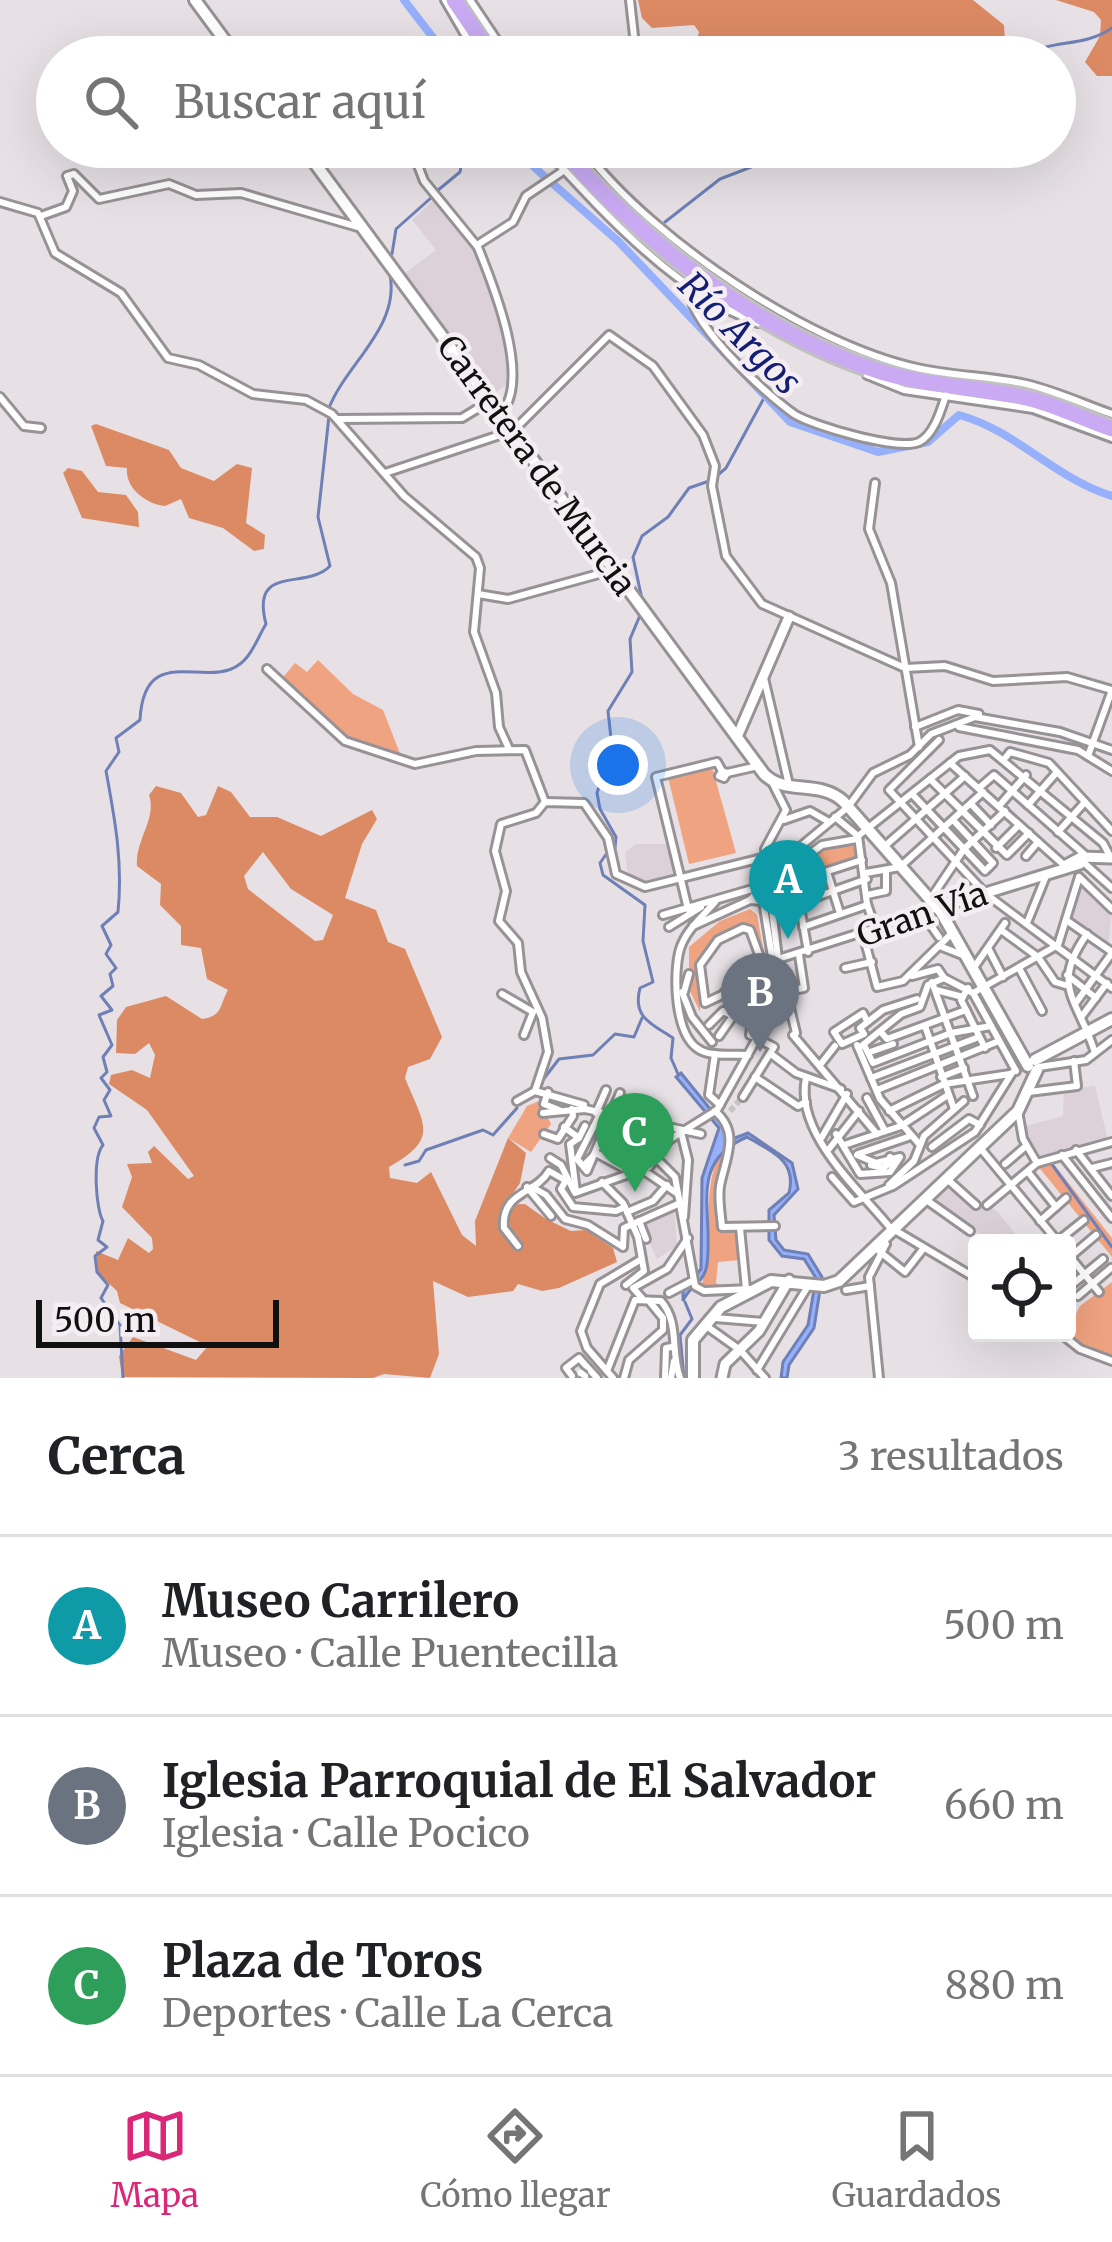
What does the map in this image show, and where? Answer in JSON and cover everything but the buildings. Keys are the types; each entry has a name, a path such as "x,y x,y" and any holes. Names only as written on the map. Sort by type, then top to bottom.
{"highway":[{"path":"458,0 485,36"},
{"path":"595,168 682,253 795,326 873,363 916,376 1022,391 1112,422"}],"main road":[{"path":"195,0 222,36"},
{"name":"Carretera de Murcia","path":"319,168 758,766 777,784"},
{"path":"777,784 827,790 849,808 861,835 900,867 953,931 971,962 972,991 1030,1068"},
{"path":"693,1378 691,1348 705,1320 741,1291 789,1280 815,1285 839,1281 1014,1120 1030,1068 1112,1019"}],"street":[{"path":"458,0 468,36"},
{"path":"630,0 634,36"},
{"path":"419,168 424,181 476,246 508,338 511,377 507,407 500,414"},
{"path":"476,246 513,222 526,196 567,168 688,281 736,313 835,362 904,389 1033,409 1112,439"},
{"path":"41,216 68,203 73,191 67,176 71,174 99,199 170,184 196,195 241,193 362,226"},
{"path":"0,202 21,204 41,216 55,253 127,299 144,332 168,358 199,364 250,393 306,400 338,419 383,473 476,556 481,568 474,632 509,749"},
{"path":"688,281 688,298 706,330 803,418 882,442 914,443 930,431 946,395"},
{"path":"383,473 514,429 606,335 640,355 703,435 715,466 717,523 731,568 762,604 908,668 945,666 1002,682 1067,677 1112,690 1098,742 1088,756"},
{"path":"0,397 24,426 41,428"},
{"path":"338,419 462,418 490,401"},
{"path":"874,483 869,530 888,570 919,747"},
{"path":"478,594 508,598 614,570"},
{"path":"737,737 789,617"},
{"path":"267,669 350,743 417,764 509,749 526,751 545,802"},
{"path":"576,1192 651,1164 681,1132 714,1110 747,1055 772,989 775,958 766,857 768,842 784,820 786,807 777,784 764,673"},
{"path":"755,694 763,689 768,695"},
{"path":"915,727 958,710 1098,742 1110,760"},
{"path":"693,926 750,900 768,882 777,862 849,808 873,775 919,747 931,734 979,716"},
{"path":"955,727 983,728 1110,760"},
{"path":"939,740 889,788 985,893 1110,985 1082,1016"},
{"path":"881,1132 794,1034 785,991 804,988 795,866 822,845 861,835 950,763 984,750 1006,757 1111,858"},
{"path":"1006,757 1010,752 1035,756 1057,772 1112,831"},
{"path":"873,775 906,760"},
{"path":"688,909 657,776 717,762 724,772 758,766"},
{"path":"950,763 1038,842 1111,888 1102,893"},
{"path":"1028,806 1057,772"},
{"path":"799,903 900,867 971,804 993,774 1058,832 1112,909"},
{"path":"939,937 934,908 964,849 991,825 1026,775"},
{"path":"663,914 715,902 768,882 827,872 880,852 965,776"},
{"path":"931,779 996,848 1009,855 1029,833"},
{"path":"912,794 986,871 993,863 953,820"},
{"path":"545,802 589,806 621,879 645,887 766,857"},
{"path":"535,1091 548,1052 521,972 518,943 500,925 506,891 495,845 501,824 536,813 545,802"},
{"path":"1058,832 1085,802"},
{"path":"971,804 991,825"},
{"path":"784,820 813,811 861,835"},
{"path":"996,848 1019,825"},
{"path":"861,835 867,905 876,930"},
{"path":"1026,856 1038,842"},
{"name":"Gran Vía","path":"775,958 804,954 1077,863 1111,858"},
{"path":"934,986 972,991 1058,945 1077,863"},
{"path":"867,895 886,891 886,869"},
{"path":"827,872 839,910"},
{"path":"1027,923 1048,872"},
{"path":"750,900 763,901 775,958"},
{"path":"715,902 693,926 680,950 687,1036 700,1050 747,1055 764,1064"},
{"path":"669,927 704,905"},
{"path":"803,927 867,905"},
{"path":"1066,920 1112,952 1075,1004"},
{"path":"753,1037 759,966 747,926 718,940 700,965 705,1003 759,966"},
{"path":"942,946 971,962 1003,926 1038,957 1055,982 1066,980 1096,998"},
{"path":"903,981 953,931"},
{"path":"863,934 878,972 877,987 938,969 944,978 972,991 999,1041 1030,1068 1077,1086 1074,1061"},
{"path":"1087,934 1072,955 1066,980 1095,1053"},
{"path":"987,948 1003,977"},
{"path":"845,968 872,962"},
{"path":"747,983 759,966"},
{"path":"1019,968 1042,1011"},
{"path":"681,993 688,974"},
{"path":"862,1047 920,1007 944,978"},
{"path":"934,986 973,1096"},
{"path":"972,991 966,1010 985,1048"},
{"path":"681,993 716,1039 733,1016 723,1011 709,1024"},
{"path":"502,994 537,1013"},
{"path":"917,999 871,1019 862,1047 878,1093 920,1145"},
{"path":"512,1001 528,1021"},
{"path":"897,1056 892,1041 862,1013 834,1032 842,1044 862,1047 892,1041 966,1010"},
{"path":"524,1035 528,1021 537,1013"},
{"path":"871,1078 955,1045 989,1022"},
{"path":"925,1026 954,1109"},
{"path":"862,1047 874,1063 951,1033 976,1030"},
{"path":"753,1037 806,1078 845,1091"},
{"path":"943,1080 1004,1080 1030,1068 1074,1061 1112,1040"},
{"path":"829,1149 867,1098 999,1041"},
{"path":"820,1065 835,1046"},
{"path":"743,1097 772,1050"},
{"path":"714,1110 709,1095 715,1053"},
{"path":"889,1111 964,1069"},
{"path":"755,1078 798,1106 806,1102"},
{"path":"806,1078 806,1102 823,1141 864,1195 905,1272 923,1249"},
{"path":"832,1177 853,1202 889,1186 980,1125 1004,1080"},
{"path":"606,1090 596,1127 577,1160 586,1167 603,1143 620,1093"},
{"path":"517,1101 535,1091 548,1092 598,1114 701,1134"},
{"path":"823,1141 824,1129 845,1091"},
{"path":"548,1092 544,1103 567,1110"},
{"path":"844,1145 901,1126 948,1095"},
{"path":"867,1098 881,1132"},
{"path":"889,1186 914,1161 920,1145 964,1101"},
{"path":"543,1113 585,1108"},
{"path":"544,1134 558,1138 567,1110"},
{"path":"714,1110 727,1114 730,1148 720,1189 722,1228 770,1226"},
{"path":"932,1147 969,1119 980,1125"},
{"path":"1014,1120 1037,1163"},
{"path":"618,1156 635,1122"},
{"path":"576,1192 570,1144 585,1126"},
{"path":"564,1127 579,1138"},
{"path":"596,1127 626,1140 678,1194"},
{"path":"681,1132 692,1181 681,1217"},
{"path":"836,1134 860,1174 875,1177 890,1172 900,1157 876,1163 853,1157"},
{"path":"853,1157 909,1137"},
{"path":"986,1205 1037,1163 1112,1139"},
{"path":"603,1143 618,1156 674,1173 693,1283 704,1291 741,1291 740,1228"},
{"path":"1005,1164 1026,1146"},
{"path":"980,1148 1051,1234"},
{"path":"1076,1150 1112,1196"},
{"path":"597,1154 629,1171"},
{"path":"1062,1154 1112,1218"},
{"path":"871,1165 883,1168 893,1161 890,1157"},
{"path":"550,1158 561,1165 561,1190 573,1207 626,1210 653,1201 667,1185"},
{"path":"1090,1168 1112,1163"},
{"path":"518,1246 507,1233 505,1209 549,1171 576,1192"},
{"path":"1027,1172 1056,1207"},
{"path":"947,1179 976,1205"},
{"path":"602,1182 636,1222 642,1238 644,1271 626,1286"},
{"path":"1092,1192 1102,1184"},
{"path":"529,1187 551,1216"},
{"path":"529,1187 565,1219 588,1225 623,1247 622,1229 679,1204"},
{"path":"1040,1221 1066,1198"},
{"path":"925,1199 970,1231"},
{"path":"1067,1234 1084,1220"},
{"path":"507,1233 520,1236"},
{"path":"1076,1251 1096,1235"},
{"path":"608,1281 626,1286 667,1269 688,1238"},
{"path":"885,1239 923,1249 968,1274"},
{"path":"879,1378 870,1271 885,1239"},
{"path":"1076,1281 1103,1258"},
{"path":"640,1260 594,1294 581,1330 587,1348 610,1375 642,1300"},
{"path":"1076,1266 1099,1292"},
{"path":"1078,1296 1111,1268"},
{"path":"722,1378 725,1364 765,1322 789,1280"},
{"path":"624,1378 629,1360 663,1330 663,1318 633,1289 638,1283"},
{"path":"669,1293 693,1283"},
{"path":"758,1370 815,1285"},
{"path":"846,1290 870,1286"},
{"path":"642,1300 661,1301 670,1311 672,1378"},
{"path":"705,1320 765,1322"},
{"path":"705,1320 765,1378"},
{"path":"1071,1342 1112,1361"},
{"path":"672,1347 666,1348 672,1378"}],"shaded area":[{"path":"638,0 973,0 1004,25 1005,36 698,36 694,25 652,28 642,18"},
{"path":"1056,0 1112,0 1112,76 1097,76 1085,62 1100,36 1101,20 1094,12"},
{"path":"436,198 477,246 507,335 511,381 492,395 404,274 436,250 412,220"},
{"path":"91,426 169,450 181,468 214,481 237,464 252,468 246,523 265,535 264,549 254,551 223,528 189,518 181,499 165,506 144,498 129,482 127,468 106,466"},
{"path":"68,468 82,471 98,492 126,495 138,512 139,527 82,518 63,473"},
{"path":"318,660 353,694 383,710 401,756 350,743 280,681 295,663 307,672"},
{"path":"712,767 736,853 689,864 668,777"},
{"path":"156,786 181,793 198,817 206,815 218,786 231,792 250,817 277,817 321,836 372,810 377,819 362,844 345,898 376,910 388,942 405,949 442,1037 430,1059 408,1067 405,1078 423,1129 416,1147 389,1167 390,1178 417,1183 431,1172 462,1235 476,1246 475,1221 508,1138 526,1153 520,1183 505,1205 525,1204 571,1231 586,1230 613,1248 617,1262 542,1291 518,1284 513,1291 468,1297 433,1281 439,1354 430,1378 384,1374 373,1378 122,1377 119,1356 133,1337 196,1360 208,1346 120,1303 117,1291 97,1272 96,1251 118,1260 128,1238 149,1253 153,1249 152,1238 122,1207 132,1177 127,1164 152,1163 148,1152 154,1146 188,1179 194,1176 147,1110 109,1084 111,1075 132,1070 150,1078 155,1055 149,1043 135,1054 116,1053 117,1020 126,1007 166,996 202,1019 209,1018 228,990 207,979 201,948 181,945 181,926 160,905 161,884 137,866 150,813 149,795","holes":["263,852 291,889 333,915 323,940 315,941 248,889 244,876"]},
{"path":"852,841 857,860 802,878 796,875 796,867 821,847"},
{"path":"636,844 668,844 675,876 644,885 628,877 625,852"},
{"path":"1080,881 1112,912 1108,946 1069,918"},
{"path":"750,909 757,915 765,958 747,924 702,954 700,1012 689,989 689,947 720,921"},
{"path":"1095,1086 1108,1140 1039,1159 1022,1127 1063,1116 1064,1090"},
{"path":"539,1101 551,1124 531,1152 508,1138 527,1106"},
{"path":"731,1147 718,1182 718,1230 736,1230 739,1260 718,1262 716,1283 724,1288 700,1288 710,1189 720,1156"},
{"path":"1052,1162 1112,1238 1112,1257 1037,1165"},
{"path":"950,1183 976,1206 980,1201 997,1211 1015,1234 979,1234 930,1202"},
{"path":"674,1208 677,1246 657,1259 641,1222"},
{"path":"1112,1282 1112,1361 1072,1342 1080,1306"}],"water":[{"path":"681,1073 723,1125 727,1141 748,1133 792,1163 798,1189 774,1215 776,1240 784,1250 808,1254 822,1277 814,1328 789,1365 787,1378 781,1378 783,1362 808,1325 816,1278 804,1259 782,1256 769,1240 769,1210 789,1193 789,1172 780,1158 747,1137 716,1160 710,1174 707,1264 683,1301 683,1291 701,1269 702,1178 719,1128 676,1077"}],"waterway":[{"name":"Río Argos","path":"404,0 432,36"},
{"path":"1076,41 1112,28"},
{"path":"437,191 461,168"},
{"name":"Río Argos","path":"535,168 546,178"},
{"path":"665,222 720,179 749,168"},
{"name":"Río Argos","path":"552,183 618,241 790,422 878,452 928,442 959,415 999,432 1072,478 1112,496"},
{"path":"392,254 396,229 432,197"},
{"path":"329,408 380,328 391,294 390,275"},
{"path":"643,604 633,557 642,536 668,517 689,488 712,480 726,468 764,398"},
{"path":"123,1378 120,1325 101,1298 108,1285 97,1272 95,1256 107,1247 98,1240 103,1221 96,1172 103,1145 94,1128 99,1117 111,1116 104,1100 110,1090 101,1078 107,1072 103,1057 112,1045 99,1015 112,1010 101,996 113,986 110,974 116,968 106,954 111,945 102,926 118,912 120,876 106,771 119,752 116,738 140,720 144,696 153,681 165,674 226,671 240,664 266,624 263,605 273,585 330,566 318,517 329,416"},
{"path":"615,848 616,837 597,793 612,747 608,711 632,672 630,639 641,613"},
{"path":"607,853 600,863 603,875 645,905 643,941 653,982 640,988 639,1006 646,1019 673,1038 671,1058 678,1074"},
{"path":"539,1085 559,1059 593,1055 615,1034 634,1037 642,1018"},
{"path":"405,1165 419,1161 426,1150 483,1130 493,1135 517,1108"},
{"path":"1051,1163 1112,1247"},
{"path":"684,1378 680,1335 692,1319 685,1302"}],"tunnel":[{"path":"730,1111 743,1097"}],"place":[{"name":"Museo Carrilero","path":"788,939"},
{"name":"Iglesia Parroquial de El Salvador","path":"760,1052"},
{"name":"Plaza de Toros","path":"635,1192"}]}
